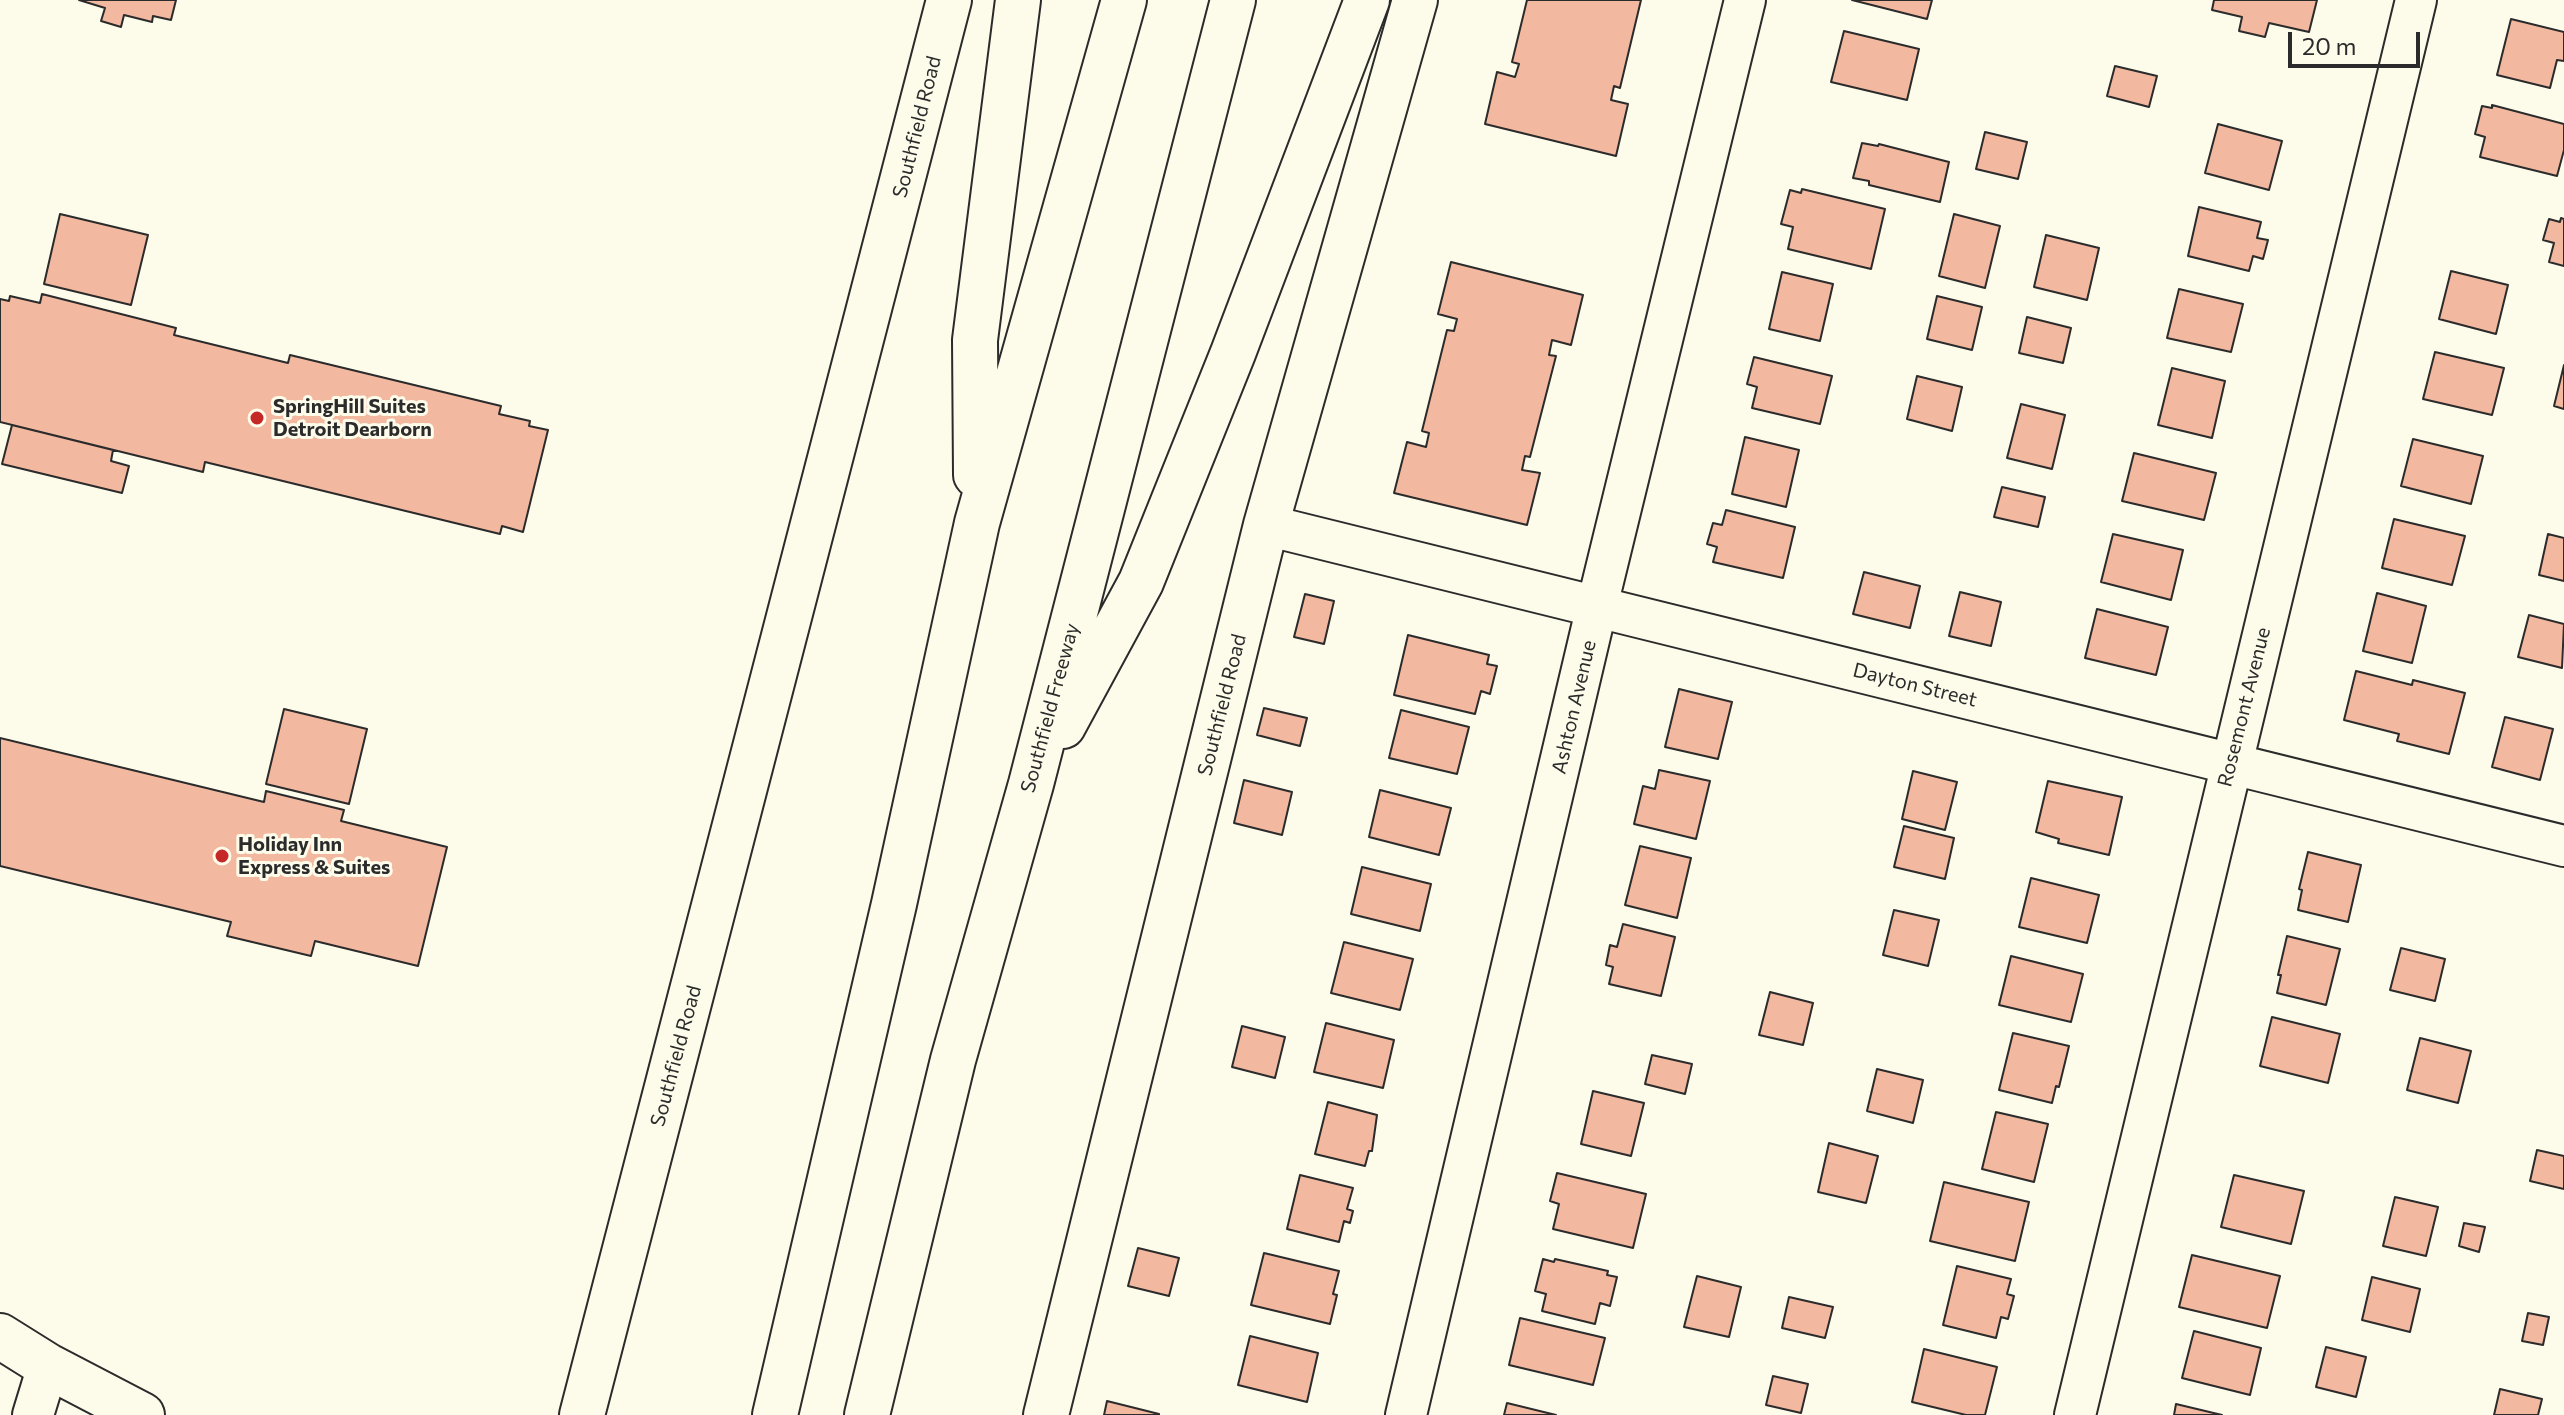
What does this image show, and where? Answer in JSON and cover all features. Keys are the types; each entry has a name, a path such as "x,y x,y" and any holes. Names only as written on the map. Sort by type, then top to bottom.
{"main road":[{"name":"Southfield Road","path":"582,1415 949,0"},
{"path":"977,523 975,340 1018,0"},
{"path":"775,1415 894,904 977,523 1124,0"},
{"name":"Southfield Freeway","path":"867,1415 953,1060 1031,784 1233,0"},
{"path":"1031,784 1141,582 1233,353 1367,0"},
{"name":"Southfield Road","path":"1046,1415 1266,525 1415,0"},
{"path":"0,1336 48,1366 142,1415"}],"street":[{"name":"Ashton Avenue","path":"1406,1415 1597,606 1745,0"},
{"name":"Rosemont Avenue","path":"2075,1415 2416,0"},
{"name":"Dayton Street","path":"1266,525 2564,846"},
{"path":"33,1415 48,1366"}],"building":[{"path":"79,0 176,0 171,20 153,16 152,22 124,15 121,27 101,21 105,8"},
{"path":"1527,0 1641,0 1620,88 1614,86 1611,100 1628,104 1616,156 1485,124 1497,72 1515,77 1519,64 1512,62"},
{"path":"1852,0 1932,0 1927,19"},
{"path":"2214,0 2317,0 2309,32 2269,23 2265,37 2239,31 2242,17 2212,10"},
{"path":"2511,19 2564,32 2564,61 2557,60 2550,88 2497,75"},
{"path":"1844,31 1919,49 1907,100 1831,82"},
{"path":"2115,66 2157,76 2149,107 2107,96"},
{"path":"2492,105 2564,124 2564,150 2557,176 2480,157 2485,137 2475,134 2482,106 2492,108"},
{"path":"2218,124 2282,141 2269,190 2205,173"},
{"path":"1985,132 2027,142 2018,179 1976,169"},
{"path":"1862,143 1879,144 1949,162 1940,202 1869,185 1869,181 1853,178"},
{"path":"1802,189 1885,209 1871,269 1788,249 1793,227 1781,224 1790,190 1801,193"},
{"path":"2199,207 2261,222 2257,238 2268,240 2263,259 2253,256 2249,271 2188,256"},
{"path":"60,214 148,235 131,305 44,284"},
{"path":"1954,214 2000,226 1985,288 1939,276"},
{"path":"2561,218 2564,219 2564,266 2549,262 2554,243 2543,240 2549,219 2560,222"},
{"path":"2046,235 2099,248 2087,300 2034,287"},
{"path":"1451,262 1583,295 1571,345 1552,340 1549,355 1556,356 1530,457 1525,456 1522,470 1540,473 1527,525 1394,493 1407,442 1426,447 1429,433 1422,431 1447,330 1454,331 1457,319 1438,314"},
{"path":"2451,271 2508,285 2496,334 2439,319"},
{"path":"1782,272 1833,284 1820,341 1769,329"},
{"path":"2179,289 2243,304 2231,352 2167,338"},
{"name":"SpringHill Suites Detroit Dearborn","path":"42,294 176,328 174,335 288,363 290,355 501,406 499,414 530,421 529,426 548,430 523,532 502,526 500,534 205,462 203,472 0,422 0,299 9,301 10,296 40,303"},
{"path":"1937,296 1982,307 1972,350 1927,339"},
{"path":"2027,317 2071,328 2063,363 2019,353"},
{"path":"2435,352 2504,368 2492,415 2423,399"},
{"path":"1754,357 1832,376 1820,424 1752,408 1757,387 1747,384"},
{"path":"2564,365 2564,409 2554,406"},
{"path":"2172,368 2225,381 2212,438 2158,425"},
{"path":"1917,376 1962,387 1952,431 1907,419"},
{"path":"2021,404 2065,415 2052,469 2007,458"},
{"path":"12,425 113,450 111,461 129,466 122,493 2,464"},
{"path":"1745,437 1799,450 1786,507 1732,494"},
{"path":"2413,439 2483,456 2471,504 2401,486"},
{"path":"2134,453 2216,473 2204,520 2122,501"},
{"path":"2002,487 2045,497 2038,527 1994,517"},
{"path":"1726,510 1795,527 1783,578 1713,562 1717,547 1707,544 1713,523 1722,525"},
{"path":"2394,519 2465,536 2452,585 2382,568"},
{"path":"2113,534 2183,550 2171,600 2101,582"},
{"path":"2548,534 2564,538 2564,581 2539,575"},
{"path":"1864,572 1920,586 1910,628 1853,614"},
{"path":"1960,592 2001,602 1991,646 1949,636"},
{"path":"2377,593 2426,606 2412,663 2363,651"},
{"path":"1305,594 1334,601 1324,644 1294,637"},
{"path":"2097,609 2168,627 2156,675 2085,658"},
{"path":"2529,615 2564,624 2562,668 2518,657"},
{"path":"1408,635 1489,655 1487,664 1497,666 1490,694 1481,691 1475,714 1394,695"},
{"path":"2356,671 2412,685 2413,680 2465,693 2449,754 2397,741 2399,734 2344,720"},
{"path":"1679,689 1732,702 1718,759 1665,747"},
{"path":"1264,708 1307,718 1300,746 1257,735"},
{"path":"284,709 367,729 349,804 266,784"},
{"path":"1401,710 1469,727 1457,774 1389,758"},
{"path":"2505,717 2553,729 2540,780 2492,767"},
{"name":"Holiday Inn Express & Suites","path":"0,738 264,802 266,791 344,810 341,821 447,847 418,966 315,941 311,956 227,936 231,922 0,866"},
{"path":"1659,770 1710,781 1696,839 1634,824 1643,786 1655,789"},
{"path":"1913,771 1957,782 1945,830 1902,819"},
{"path":"1244,780 1292,792 1282,835 1234,823"},
{"path":"2048,781 2122,797 2109,855 2058,843 2059,839 2036,832"},
{"path":"1380,790 1451,808 1439,855 1369,837"},
{"path":"1904,826 1954,838 1945,879 1894,867"},
{"path":"1640,846 1691,858 1677,918 1625,905"},
{"path":"2308,852 2361,865 2348,922 2298,910 2302,890 2299,889"},
{"path":"1362,867 1431,884 1420,931 1351,914"},
{"path":"2031,878 2099,895 2087,943 2019,927"},
{"path":"1894,910 1939,920 1928,966 1883,955"},
{"path":"1623,924 1675,937 1661,996 1609,984 1613,967 1606,965 1610,945 1617,947"},
{"path":"2287,936 2340,949 2326,1005 2277,993"},
{"path":"1344,942 1413,959 1400,1010 1331,993"},
{"path":"2401,948 2445,959 2435,1001 2390,990"},
{"path":"2011,956 2083,974 2071,1022 1999,1005"},
{"path":"1770,992 1813,1003 1803,1045 1759,1035"},
{"path":"2272,1017 2340,1034 2328,1083 2260,1066"},
{"path":"1326,1023 1394,1040 1383,1088 1314,1072"},
{"path":"1242,1026 1285,1037 1275,1078 1232,1067"},
{"path":"2013,1033 2069,1046 2052,1103 1999,1090"},
{"path":"2420,1038 2471,1051 2458,1103 2407,1090"},
{"path":"1652,1055 1692,1064 1685,1094 1645,1084"},
{"path":"1877,1069 1923,1080 1913,1123 1867,1111"},
{"path":"1593,1091 1644,1103 1631,1156 1581,1144"},
{"path":"1328,1102 1377,1115 1372,1151 1369,1151 1365,1166 1315,1154"},
{"path":"1996,1112 2048,1124 2034,1182 1982,1169"},
{"path":"1829,1143 1878,1156 1866,1203 1818,1192"},
{"path":"2537,1150 2564,1156 2564,1189 2530,1181"},
{"path":"1557,1173 1646,1194 1633,1248 1553,1229 1559,1204 1550,1201"},
{"path":"1300,1175 1353,1188 1347,1209 1353,1211 1350,1223 1344,1221 1339,1242 1287,1229"},
{"path":"2234,1175 2304,1191 2291,1244 2221,1227"},
{"path":"1944,1182 2029,1202 2015,1261 1930,1241"},
{"path":"2395,1197 2438,1207 2426,1256 2383,1246"},
{"path":"2464,1223 2485,1227 2479,1252 2459,1246"},
{"path":"1138,1248 1179,1258 1169,1296 1128,1286"},
{"path":"1264,1253 1339,1271 1330,1324 1251,1305"},
{"path":"2192,1255 2280,1276 2267,1328 2179,1307"},
{"path":"1543,1259 1608,1271 1607,1275 1617,1277 1610,1306 1600,1303 1595,1324 1542,1311 1546,1294 1535,1291"},
{"path":"1957,1266 2011,1279 2007,1294 2014,1296 2008,1319 2001,1317 1996,1338 1943,1325"},
{"path":"1697,1276 1741,1287 1729,1337 1684,1327"},
{"path":"2372,1277 2420,1289 2410,1332 2362,1320"},
{"path":"1789,1297 1833,1307 1825,1338 1782,1328"},
{"path":"2528,1313 2549,1317 2543,1345 2522,1341"},
{"path":"1520,1318 1605,1338 1593,1385 1509,1365"},
{"path":"2194,1331 2261,1348 2250,1395 2182,1378"},
{"path":"1250,1336 1318,1353 1307,1402 1238,1385"},
{"path":"2326,1347 2366,1357 2356,1397 2316,1387"},
{"path":"1924,1349 1997,1367 1985,1415 1966,1415 1912,1402"},
{"path":"1773,1376 1808,1384 1801,1413 1766,1405"},
{"path":"2500,1389 2542,1399 2538,1415 2494,1415"},
{"path":"1107,1401 1159,1414 1159,1415 1104,1415"},
{"path":"1507,1403 1556,1415 1504,1415"},
{"path":"2176,1404 2222,1415 2174,1415"}],"place":[{"name":"SpringHill Suites Detroit Dearborn","path":"257,418"},
{"name":"Holiday Inn Express & Suites","path":"222,856"}]}
